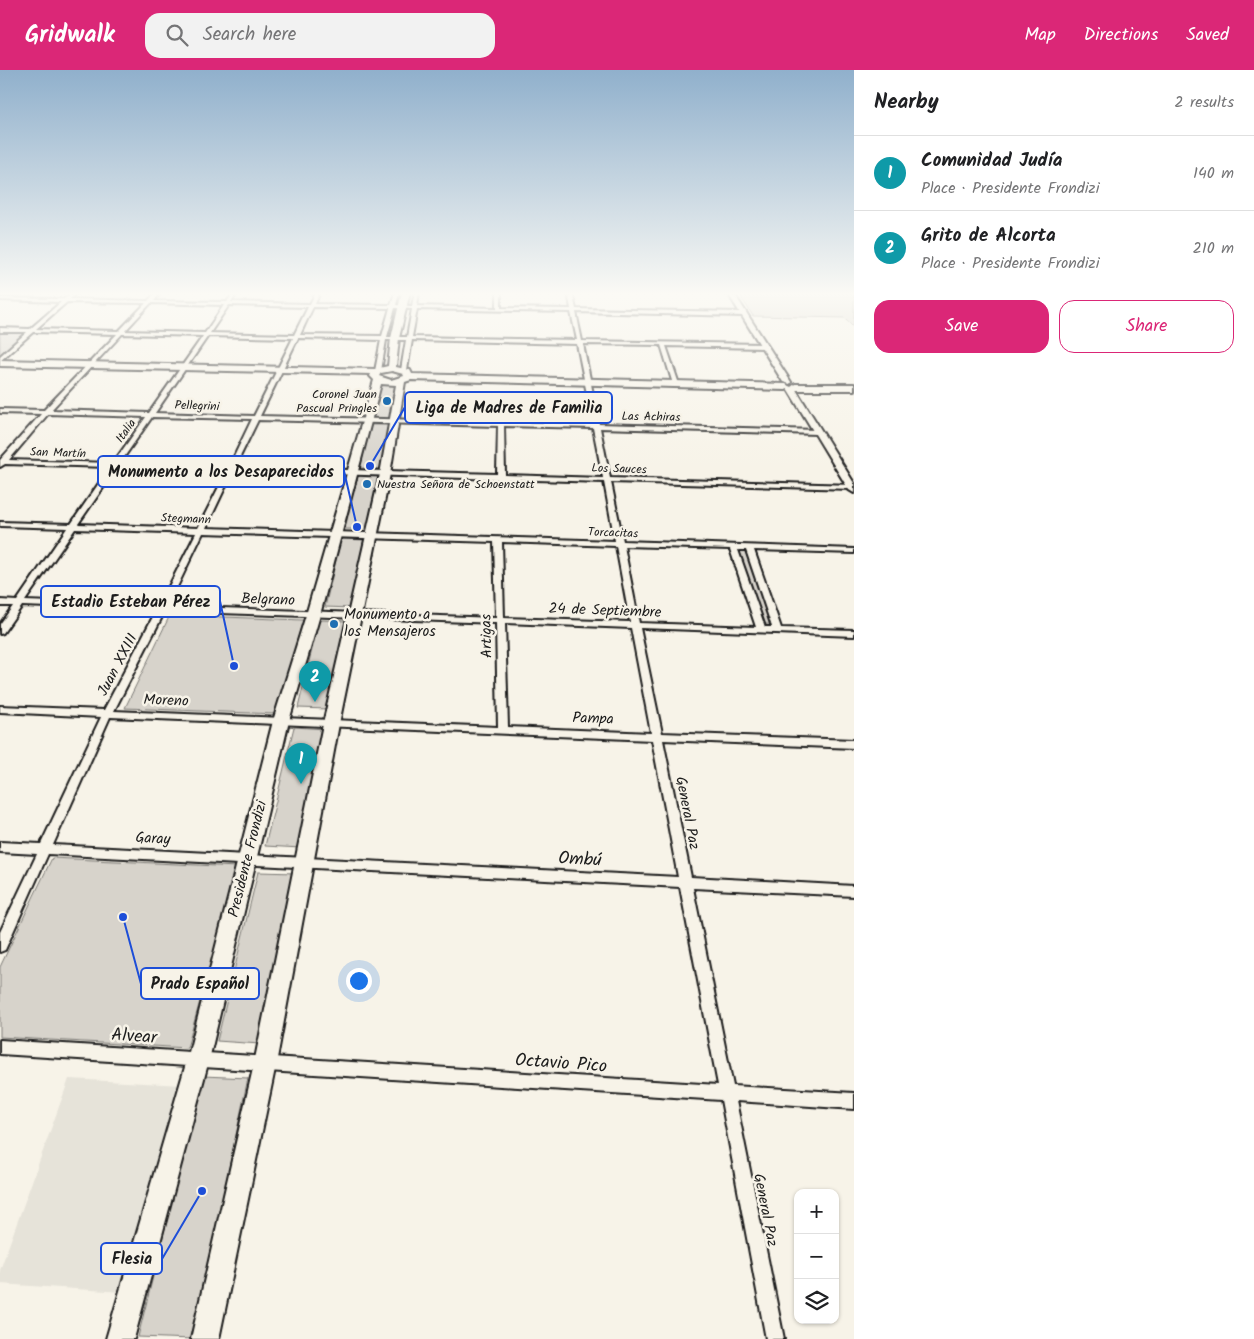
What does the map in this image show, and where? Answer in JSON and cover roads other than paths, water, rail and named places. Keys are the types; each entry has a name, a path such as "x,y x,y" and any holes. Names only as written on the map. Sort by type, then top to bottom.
{"main road":[{"path":"204,1339 265,1064 331,724 385,474 403,374 398,351"},
{"path":"0,363 87,368"},
{"path":"0,368 403,374 854,387"},
{"path":"377,375 386,382 403,374"},
{"name":"Presidente Frondizi","path":"120,1339 198,1060 281,721 353,473 377,375"}],"street":[{"path":"1,464 46,412 104,351"},
{"name":"Italia","path":"0,631 195,351"},
{"name":"Juan XXIII","path":"0,946 107,714 162,609 290,351"},
{"name":"Presidente Frondizi","path":"377,375 381,351"},
{"path":"403,374 406,351"},
{"name":"General Paz","path":"582,351 776,1339"},
{"path":"665,351 676,382"},
{"path":"767,351 853,489"},
{"name":"Pellegrini","path":"0,411 394,422"},
{"name":"Las Achiras","path":"394,422 818,432"},
{"path":"501,425 501,477"},
{"name":"San Martín","path":"1,464 385,474"},
{"name":"Los Sauces","path":"385,474 853,489"},
{"name":"Stegmann","path":"0,524 371,536"},
{"name":"Torcacitas","path":"371,536 854,551"},
{"name":"Artigas","path":"498,540 503,731"},
{"path":"733,548 762,630"},
{"path":"748,548 778,631"},
{"name":"Belgrano","path":"0,603 354,616"},
{"name":"24 de Septiembre","path":"354,616 854,634"},
{"name":"Moreno","path":"0,709 331,724"},
{"name":"Pampa","path":"331,724 854,744"},
{"name":"Garay","path":"0,847 304,863"},
{"name":"Ombú","path":"304,863 854,891"},
{"name":"Alvear","path":"0,1047 265,1064"},
{"name":"Octavio Pico","path":"265,1064 854,1101"}],"place":[{"name":"Coronel Juan Pascual Pringles","path":"387,401"},
{"name":"Liga de Madres de Familia","path":"370,466"},
{"name":"Nuestra Señora de Schoenstatt","path":"367,484"},
{"name":"Monumento a los Desaparecidos","path":"357,527"},
{"name":"Monumento a los Mensajeros","path":"334,624"},
{"name":"Estadio Esteban Pérez","path":"234,666"},
{"name":"Grito de Alcorta","path":"315,702"},
{"name":"Comunidad Judía","path":"301,784"},
{"name":"Prado Español","path":"123,917"},
{"name":"Flesia","path":"202,1191"}]}
